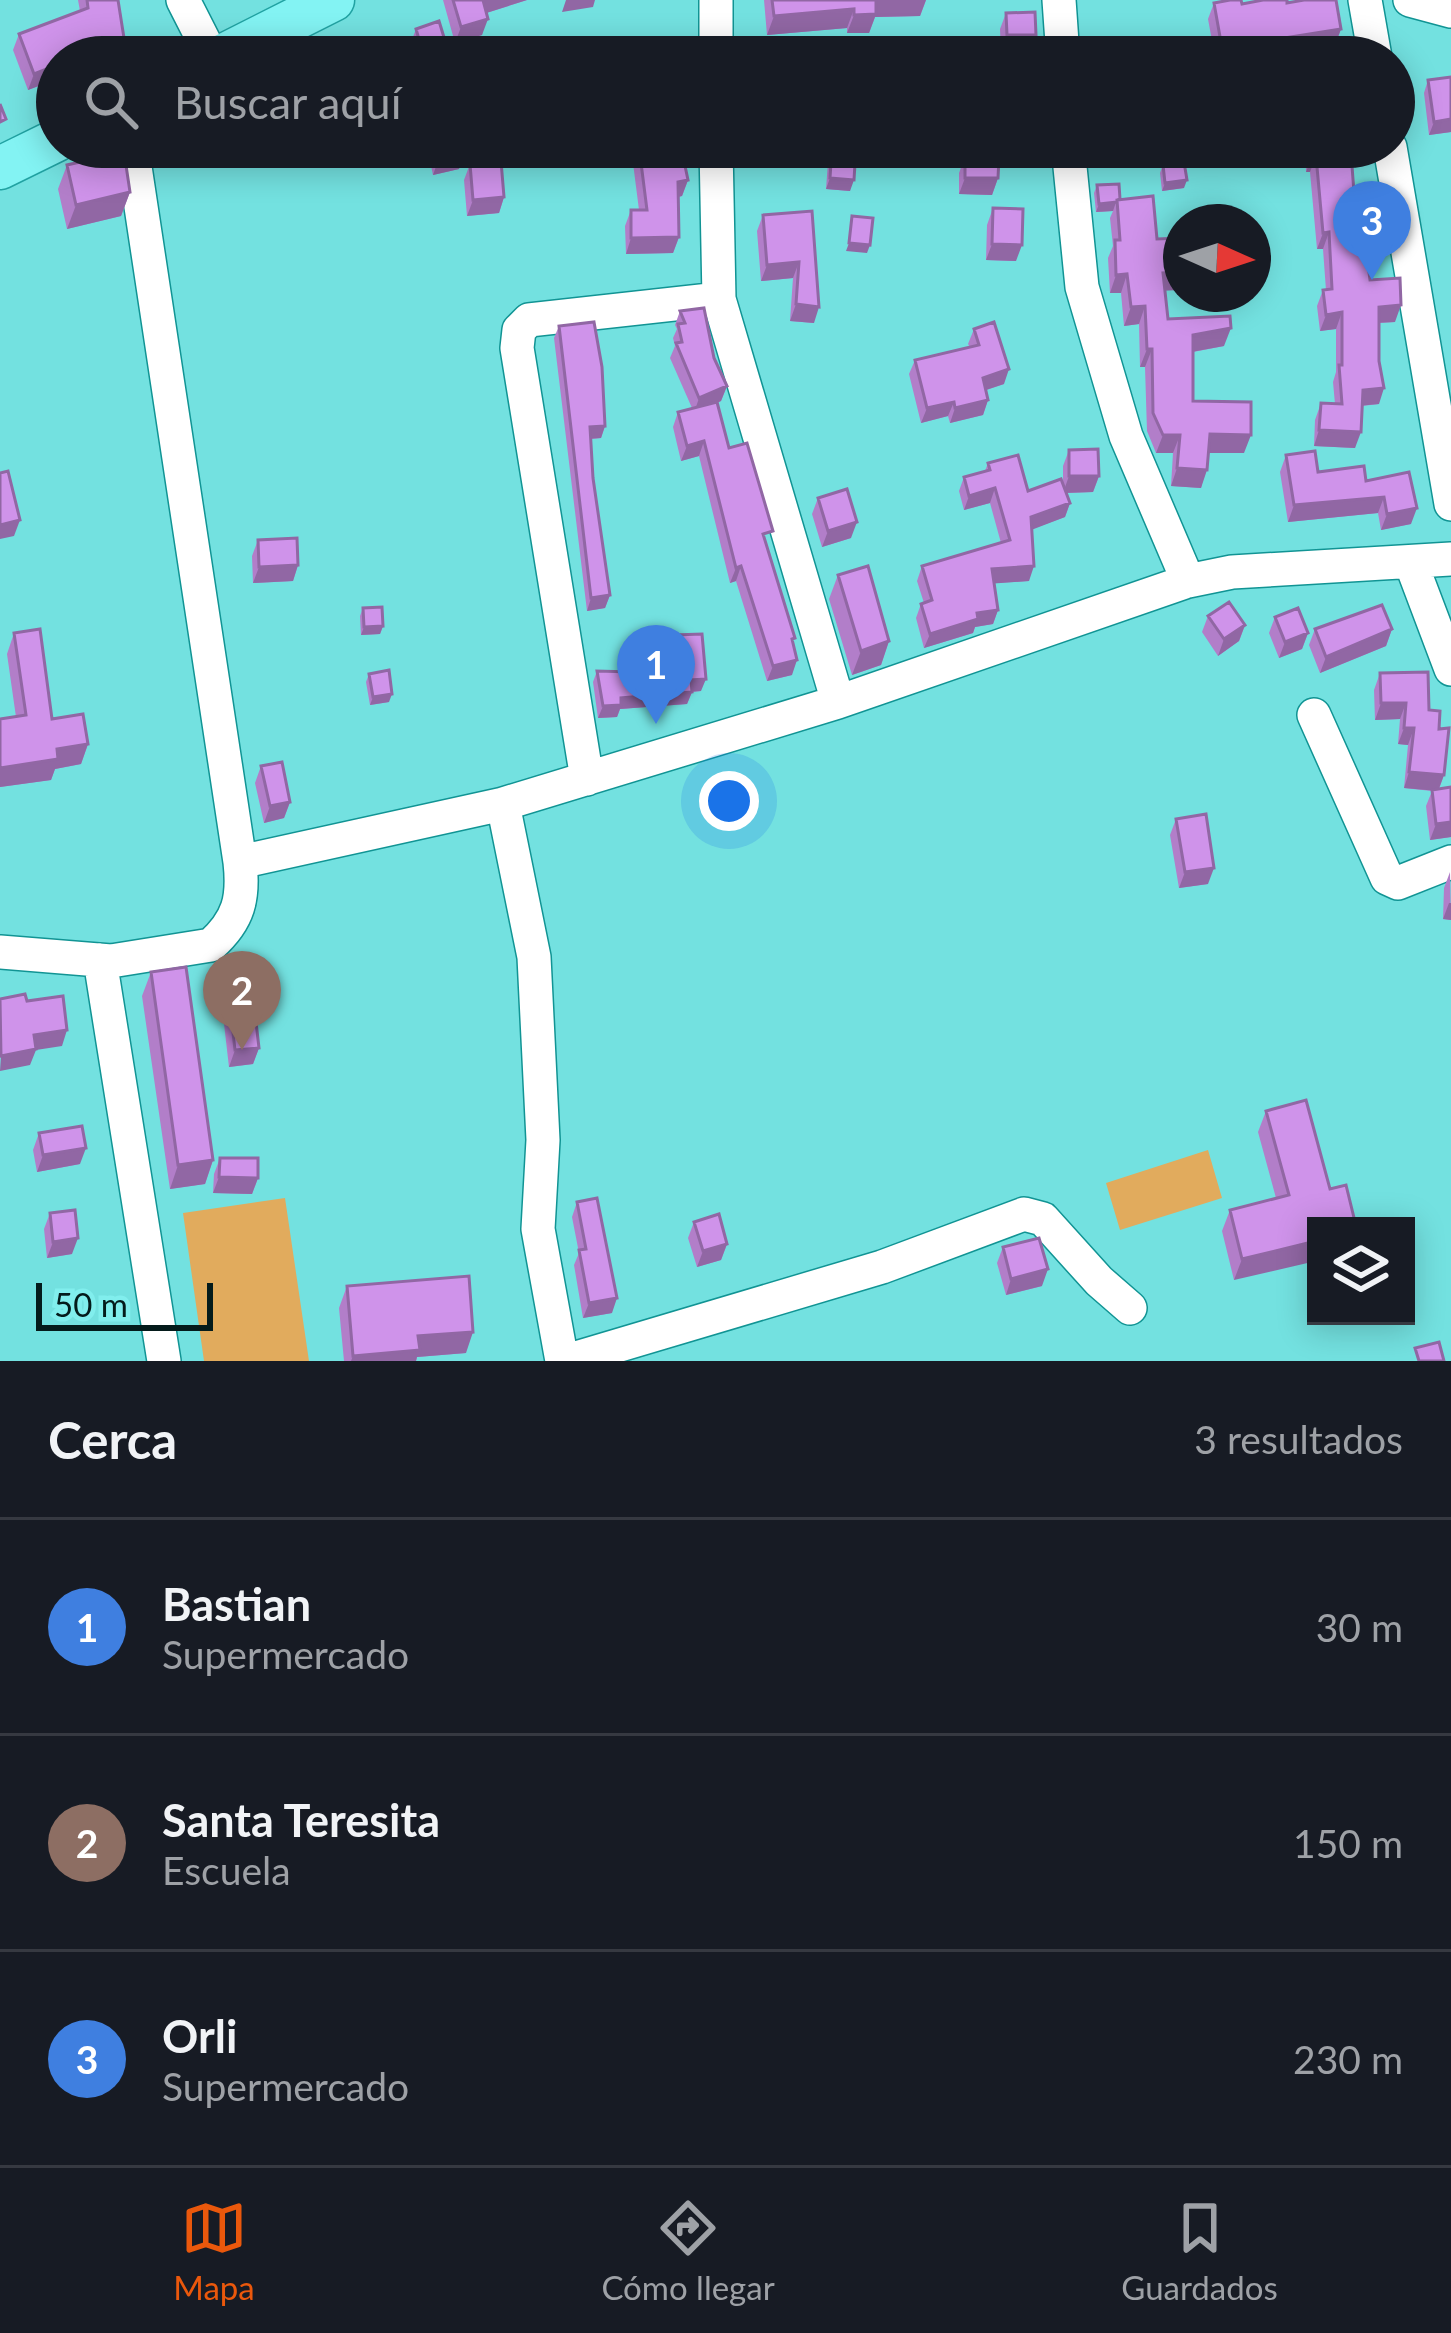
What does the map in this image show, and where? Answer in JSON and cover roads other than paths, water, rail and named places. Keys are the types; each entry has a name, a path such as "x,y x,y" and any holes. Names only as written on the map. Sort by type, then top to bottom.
{"main road":[{"path":"259,36 334,0"},
{"path":"0,169 36,151"}],"street":[{"path":"183,0 204,36"},
{"path":"716,0 716,36"},
{"path":"1059,0 1062,36"},
{"path":"1365,0 1371,36"},
{"path":"1410,0 1451,11"},
{"path":"0,952 100,960 211,946 240,911 240,862 135,168"},
{"path":"716,168 719,299 838,702"},
{"path":"1070,168 1082,287 1126,436 1188,581"},
{"path":"1394,168 1451,504"},
{"path":"587,779 517,348 519,330 529,320 719,299"},
{"path":"240,862 503,804 838,702 1188,581 1232,572 1451,559"},
{"path":"1411,563 1451,669"},
{"path":"1314,715 1388,878 1398,883 1451,862"},
{"path":"503,804 535,957 543,1140 538,1229 564,1361 882,1267 1024,1214 1043,1219 1130,1308"},
{"path":"100,960 164,1361"}],"place":[{"name":"Orli","path":"1372,280"},
{"name":"Bastian","path":"656,724"},
{"name":"Santa Teresita","path":"242,1050"}]}
